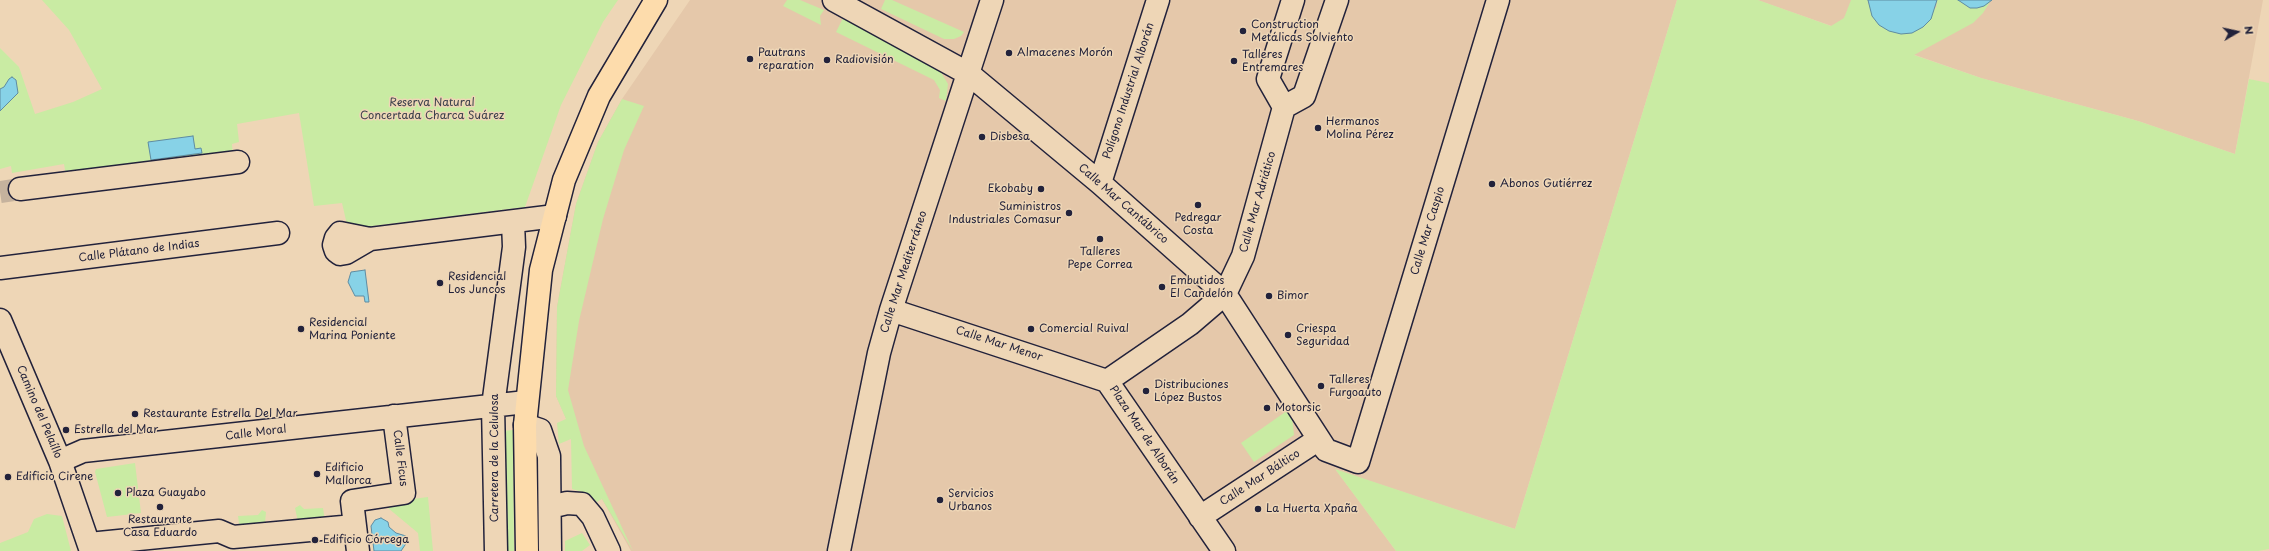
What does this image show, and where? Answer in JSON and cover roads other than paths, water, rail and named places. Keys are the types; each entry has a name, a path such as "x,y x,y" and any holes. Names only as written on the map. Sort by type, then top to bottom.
{"highway":[{"path":"526,551 526,402 542,270 564,180 599,96 657,3"}],"street":[{"name":"Calle Mar Cantábrico","path":"834,0 969,74 1100,183 1225,294 1326,450 1358,462"},
{"name":"Calle Mar Mediterráneo","path":"839,551 880,353 891,310 992,0"},
{"name":"Polígono Industrial Alborán","path":"1100,183 1158,0"},
{"path":"1294,0 1268,79 1284,107 1304,96 1337,0"},
{"name":"Calle Mar Caspio","path":"1358,462 1498,0"},
{"name":"Calle Mar Adriático","path":"1225,294 1244,256 1284,107"},
{"path":"7,191 238,162"},
{"path":"370,239 555,216"},
{"name":"Carretera de la Celulosa","path":"496,551 492,406 514,247 513,222"},
{"name":"Calle Plátano de Indias","path":"0,268 278,233"},
{"name":"Plaza Mar de Alborán","path":"1224,551 1107,381 1190,324 1225,294"},
{"name":"Calle Mar Menor","path":"891,310 1107,381"},
{"name":"Camino del Pelaíllo","path":"0,320 60,461 90,547"},
{"name":"Calle Moral","path":"60,461 83,451 526,402"},
{"name":"Calle Ficus","path":"358,551 352,501 404,493 394,416"},
{"path":"525,425 540,430 549,456 550,551"},
{"name":"Calle Mar Báltico","path":"1200,517 1319,439"},
{"path":"550,507 566,502 582,504 593,516 609,551"},
{"path":"90,547 219,531 233,537 354,526"}],"water":[{"path":"1868,0 1937,0 1931,19 1923,27 1912,33 1901,34 1889,31 1879,25 1872,16"},
{"path":"1958,0 1992,0 1984,6 1970,8"},
{"path":"12,77 16,80 18,93 0,111 0,89 4,87"},
{"path":"193,136 195,149 201,148 202,153 151,160 148,142"},
{"path":"365,270 369,302 365,302 364,296 355,296 348,282 351,272"},
{"path":"381,518 388,522 389,527 396,533 406,536 407,542 401,551 374,551 371,526 375,520"}],"tunnel":[{"path":"0,192 20,189"}],"place":[{"name":"Construction Metálicas Solviento","path":"1243,31"},
{"name":"Almacenes Morón","path":"1009,53"},
{"name":"Pautrans reparation","path":"750,59"},
{"name":"Radiovisión","path":"827,60"},
{"name":"Talleres Entremares","path":"1234,61"},
{"name":"Hermanos Molina Pérez","path":"1318,128"},
{"name":"Disbesa","path":"982,137"},
{"name":"Abonos Gutiérrez","path":"1492,184"},
{"name":"Ekobaby","path":"1041,189"},
{"name":"Pedregar Costa","path":"1198,205"},
{"name":"Suministros Industriales Comasur","path":"1069,213"},
{"name":"Talleres Pepe Correa","path":"1100,239"},
{"name":"Residencial Los Juncos","path":"440,283"},
{"name":"Embutidos El Candelón","path":"1162,287"},
{"name":"Bimor","path":"1269,296"},
{"name":"Residencial Marina Poniente","path":"301,329"},
{"name":"Comercial Ruival","path":"1031,329"},
{"name":"Criespa Seguridad","path":"1288,335"},
{"name":"Talleres Furgoauto","path":"1321,386"},
{"name":"Distribuciones López Bustos","path":"1146,391"},
{"name":"Motorsic","path":"1267,408"},
{"name":"Restaurante Estrella Del Mar","path":"135,414"},
{"name":"Estrella del Mar","path":"66,430"},
{"name":"Edificio Mallorca","path":"317,474"},
{"name":"Edificio Cirene","path":"8,477"},
{"name":"Plaza Guayabo","path":"118,493"},
{"name":"Servicios Urbanos","path":"940,500"},
{"name":"Restaurante Casa Eduardo","path":"160,507"},
{"name":"La Huerta Xpaña","path":"1258,509"},
{"name":"Edificio Córcega","path":"315,540"}],"park label":[{"name":"Reserva Natural Concertada Charca Suárez","path":"432,109"}]}
